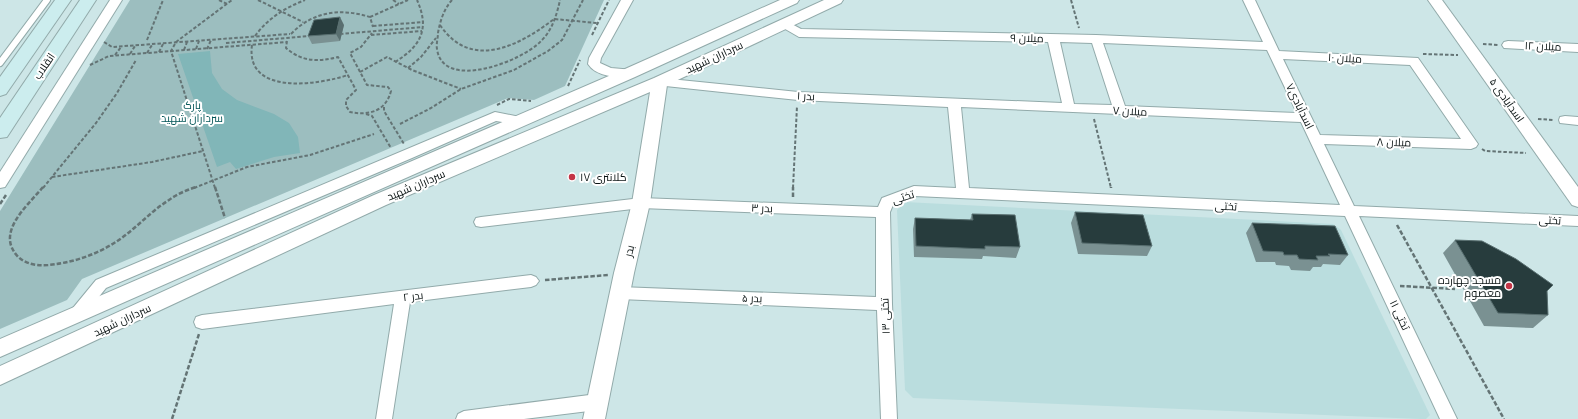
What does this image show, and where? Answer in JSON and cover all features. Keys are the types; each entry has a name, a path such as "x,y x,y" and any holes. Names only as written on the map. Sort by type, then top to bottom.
{"main road":[{"name":"انقلاب","path":"0,90 63,0"},
{"name":"انقلاب","path":"0,132 88,0"}],"street":[{"path":"0,182 116,0"},
{"path":"627,0 595,58 594,64 600,69 613,73 630,73"},
{"name":"سرداران شهید","path":"0,348 630,73 792,0"},
{"name":"اسدآبادی۷","path":"1249,0 1350,211"},
{"name":"اسدآیادی ۵","path":"1435,0 1578,200"},
{"name":"سرداران شهید","path":"0,376 380,200 660,82 784,24 828,1"},
{"name":"میلان ۹","path":"784,24 799,33 1096,39 1273,50"},
{"path":"1053,38 1069,108"},
{"path":"1096,39 1120,111"},
{"name":"میلان ۱۲","path":"1508,45 1578,48"},
{"name":"میلان ۱۰","path":"1273,50 1414,61"},
{"path":"1414,61 1471,144"},
{"name":"بدر ۱","path":"660,82 798,96 954,103"},
{"name":"بدر","path":"595,410 624,273 641,203 660,82"},
{"path":"954,103 963,194"},
{"name":"میلان ۷","path":"954,103 1306,118"},
{"path":"76,314 101,284 495,116 520,121"},
{"path":"1565,120 1578,121"},
{"name":"میلان ۸","path":"1316,139 1471,144"},
{"name":"تختی","path":"883,212 887,202 914,192 1578,222"},
{"name":"بدر ۳","path":"481,222 641,203 883,212"},
{"name":"تختی ۱۱","path":"1350,211 1449,419"},
{"name":"تختی ۱۳","path":"883,212 884,304 889,419"},
{"name":"بدر ۲","path":"202,322 532,281"},
{"name":"بدر ۵","path":"620,293 884,304"},
{"path":"384,419 403,297"},
{"path":"464,419 595,410"}],"lane":[{"path":"0,63 47,0"}],"path":[{"path":"147,40 163,0"},
{"path":"219,0 227,4"},
{"path":"230,230 171,51 176,42 232,0"},
{"path":"258,0 303,22"},
{"path":"255,36 266,23 281,11 304,0"},
{"path":"393,0 399,4"},
{"path":"370,18 408,0"},
{"path":"395,62 411,52 422,31 424,16 417,0"},
{"path":"452,0 444,11 436,42 437,50 444,63 451,67 466,71 482,71 509,62 536,47 546,36 554,19 560,0"},
{"path":"400,124 431,108 461,89 532,62 562,40 583,0"},
{"path":"1071,0 1082,39"},
{"path":"93,36 112,47 290,34 303,22 330,13 344,11 359,13 370,18 373,27 424,22"},
{"path":"440,25 454,42 482,50 499,48 518,43 535,34 554,19 614,24"},
{"path":"340,28 338,34 423,27"},
{"path":"366,114 384,106 389,101 392,91 388,87 367,85 350,53 361,47 372,34 422,31"},
{"path":"226,43 313,36"},
{"path":"408,68 421,58 437,37"},
{"path":"224,47 228,38"},
{"path":"207,49 211,40"},
{"path":"195,50 199,41"},
{"path":"68,76 109,56 207,49 287,41 286,48 292,55 299,59 314,61 338,57 356,90 346,100 346,106 350,112 372,116 397,159"},
{"path":"184,50 187,42"},
{"path":"159,52 163,43"},
{"path":"147,53 152,44"},
{"path":"130,54 135,45"},
{"path":"252,45 249,58 253,66 259,73 269,78 285,83 304,84 333,80 348,75"},
{"path":"1414,61 1422,54 1508,45"},
{"path":"115,56 121,46"},
{"path":"360,72 387,57 408,68 461,89"},
{"path":"136,60 117,93 96,124 15,222 9,233 11,247 18,258 29,264 44,266 87,258 112,245 127,234 152,211 171,198 184,192 256,165 321,152 374,134"},
{"path":"792,209 798,96"},
{"path":"384,106 384,111 410,153"},
{"path":"1092,109 1114,200"},
{"path":"1520,118 1565,120"},
{"path":"1471,144 1485,151 1545,153"},
{"path":"52,177 152,162 203,151"},
{"path":"1390,213 1504,419"},
{"path":"532,281 624,273"},
{"path":"1386,285 1455,288"},
{"path":"172,419 202,322"}],"shaded area":[{"path":"210,51 212,73 222,89 237,100 274,114 289,123 298,137 300,153 274,157 236,169 230,162 217,167 178,54"},
{"path":"905,202 1333,224 1341,230 1430,415 1426,419 1421,419 913,398 905,390 897,210"}],"green space":[{"name":"پارک سرداران شهید","path":"130,0 604,0 565,86 534,100 508,98 82,279 67,300 0,329 0,211"}],"building":[{"path":"340,17 336,34 308,36 314,20"},
{"path":"1075,212 1143,215 1152,246 1082,243"},
{"path":"972,214 1015,215 1020,247 985,246 985,249 916,246 915,218 973,220"},
{"path":"1252,223 1335,226 1348,255 1328,254 1330,256 1316,256 1318,260 1299,259 1297,255 1284,255 1283,252 1263,251"},
{"path":"1455,240 1482,241 1516,259 1553,285 1547,291 1548,315 1498,313"}],"place":[{"name":"کلانتری ۱۷","path":"572,177"},
{"name":"مسجد چهارده معصوم","path":"1509,286"}]}
